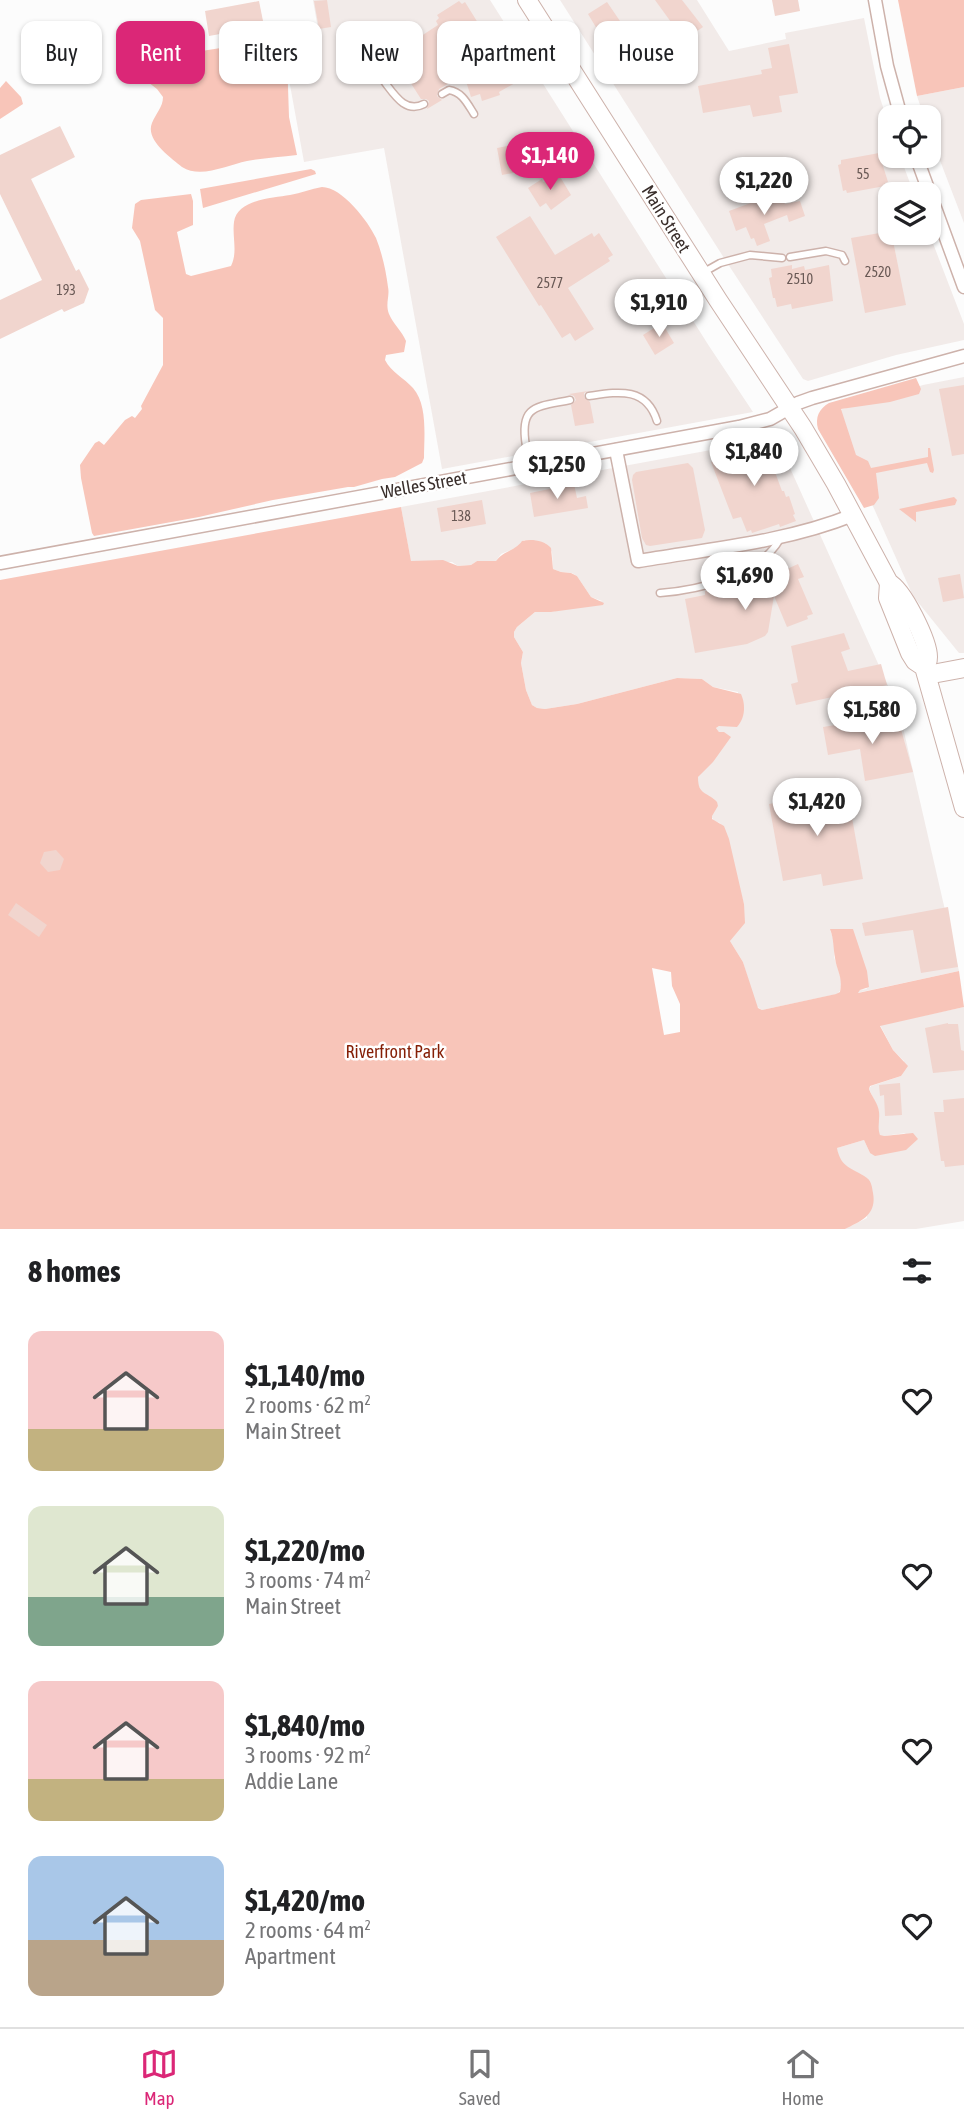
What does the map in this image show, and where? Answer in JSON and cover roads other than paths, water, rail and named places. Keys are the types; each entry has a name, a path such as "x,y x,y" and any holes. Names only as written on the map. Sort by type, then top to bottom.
{"main road":[{"name":"Main Street","path":"527,0 701,274 790,407 889,583 900,592 928,653 925,671 964,808"},
{"path":"925,671 964,668"}],"street":[{"path":"875,0 887,66 898,105"},
{"path":"920,168 964,287"},
{"name":"Welles Street","path":"0,563 762,422 823,394 964,356"},
{"path":"616,450 638,561 781,537 830,525 853,515"}],"lane":[{"path":"386,84 402,103 413,107 424,104"},
{"path":"442,94 449,90 457,92 474,114"},
{"path":"790,257 833,251 842,255 845,261"},
{"path":"701,274 720,263 750,255 782,258"},
{"path":"589,396 621,392 639,397 653,411 657,421"},
{"path":"526,446 524,427 528,414 539,407 570,400"},
{"path":"660,593 719,582 737,575 771,550 781,537"}],"park label":[{"name":"Riverfront Park","path":"395,1052"}]}
